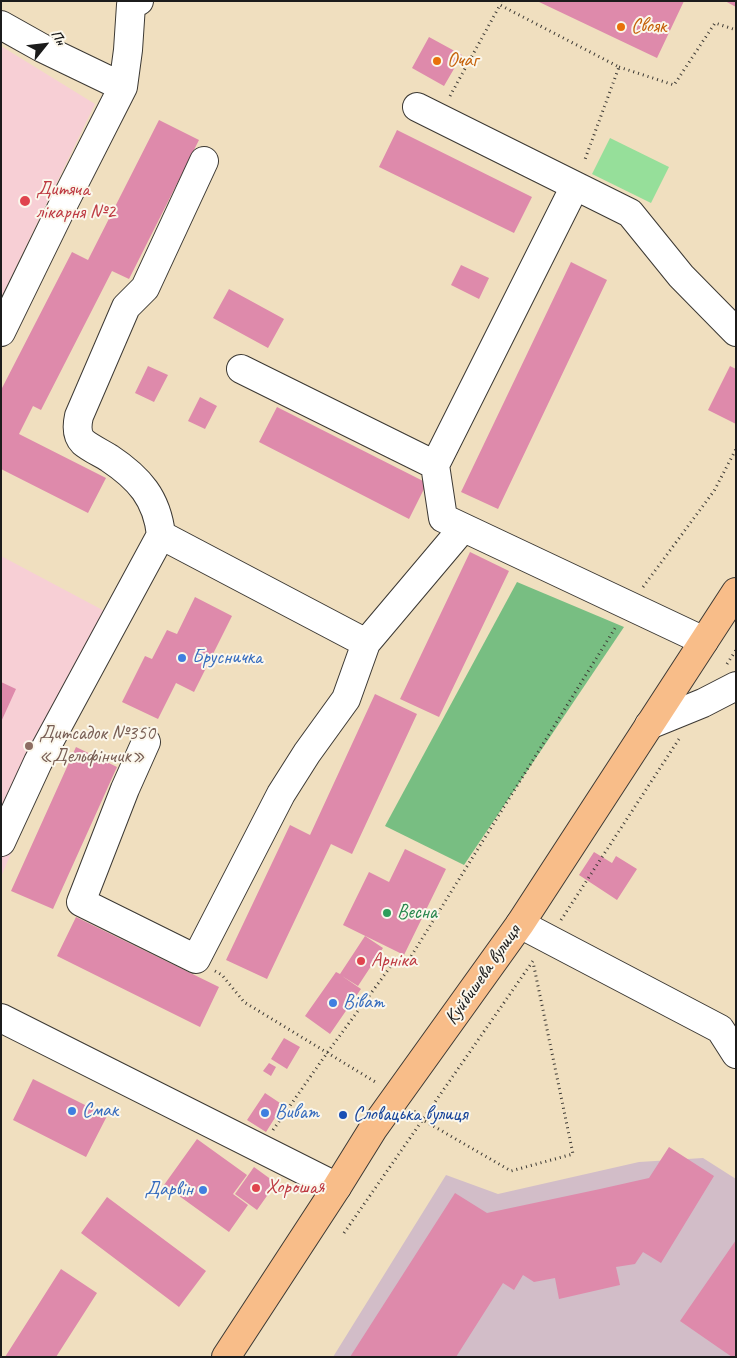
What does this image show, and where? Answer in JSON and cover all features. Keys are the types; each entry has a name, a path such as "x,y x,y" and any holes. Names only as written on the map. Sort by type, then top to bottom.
{"main road":[{"name":"Куйбишева вулиця","path":"226,1357 373,1129 520,924 704,641 733,603"}],"lane":[{"path":"1,332 64,202 123,87 133,2"},
{"path":"1,25 42,48 123,87"},
{"path":"428,112 630,214 681,276 736,332"},
{"path":"1,842 38,762 161,534 160,519 151,498 140,482 123,468 82,441 77,429 78,416 126,306 145,288 204,161"},
{"path":"575,186 434,465 442,518 704,641"},
{"path":"241,369 434,465"},
{"path":"146,742 81,902 196,959 281,794 307,753 346,699 366,643 463,528"},
{"path":"161,534 366,643"},
{"path":"649,725 702,703 736,686"},
{"path":"520,924 720,1029 736,1054"},
{"path":"1,1018 337,1187"}],"path":[{"path":"428,112 500,3 619,68 674,85 715,23 736,30"},
{"path":"575,186 619,68"},
{"path":"260,1149 391,966 410,958 630,606 714,491 736,449"}],"shaded area":[{"name":"Дитяча лікарня №2","path":"1,46 95,104 1,298"},
{"name":"Дитсадок №350 «Дельфінчик»","path":"1,556 112,615 1,877"},
{"path":"703,1158 736,1179 736,1357 333,1357 446,1175 498,1194 639,1162"}],"green space":[{"path":"610,138 669,167 651,203 592,174"},
{"path":"517,582 624,627 464,865 385,826"}],"building":[{"path":"537,1 684,1 657,58"},
{"path":"725,1 736,1 736,7"},
{"name":"Очаг","path":"429,37 462,55 444,86 412,68"},
{"path":"159,120 199,140 129,279 112,271 41,410 33,406 19,434 106,478 88,513 1,469 1,390 72,252 88,260"},
{"path":"397,130 532,197 514,233 379,167"},
{"path":"571,262 607,280 498,509 461,492"},
{"path":"461,265 489,278 479,299 451,285"},
{"path":"229,289 284,319 268,348 213,318"},
{"path":"148,366 168,375 154,402 135,393"},
{"path":"730,366 736,369 736,424 708,410"},
{"path":"200,397 217,406 205,429 188,421"},
{"path":"277,407 427,483 409,519 259,442"},
{"path":"470,552 509,571 439,717 400,699"},
{"name":"Брусничка","path":"195,597 232,616 194,692 176,683 158,719 122,702 145,656 152,659 167,630 177,634"},
{"path":"1,682 16,689 1,722"},
{"path":"375,694 417,714 352,854 331,844 267,979 226,960 290,825 310,835"},
{"path":"76,747 117,767 53,909 11,891"},
{"name":"Весна","path":"405,849 446,869 404,955 343,925 369,872 389,882"},
{"path":"594,852 612,863 616,856 637,869 617,900 579,875"},
{"path":"76,917 219,987 200,1027 57,956"},
{"name":"Віват","path":"365,936 383,948 358,986 342,976 361,989 330,1034 305,1016 336,972 340,974"},
{"path":"284,1038 300,1047 287,1069 271,1059"},
{"path":"269,1063 276,1067 271,1076 263,1071"},
{"path":"33,1079 107,1116 86,1157 13,1120"},
{"name":"Виват","path":"265,1093 283,1105 266,1132 247,1120"},
{"name":"Дарвін","path":"197,1139 247,1175 233,1194 248,1205 229,1232 164,1185"},
{"path":"669,1147 714,1176 661,1263 643,1252 635,1264 616,1267 620,1285 559,1299 555,1278 534,1282 523,1275 514,1290 503,1283 456,1357 350,1357 455,1193 487,1213 600,1189 649,1178"},
{"name":"Хорошая","path":"254,1167 276,1183 257,1210 235,1194"},
{"path":"107,1197 206,1271 179,1307 81,1233"},
{"path":"736,1240 736,1357 732,1357 680,1321"},
{"path":"61,1269 97,1293 56,1357 5,1357"}],"place":[{"name":"Свояк","path":"621,27"},
{"name":"Очаг","path":"437,61"},
{"name":"Дитяча лікарня №2","path":"25,201"},
{"name":"Брусничка","path":"182,658"},
{"name":"Дитсадок №350 «Дельфінчик»","path":"29,746"},
{"name":"Весна","path":"387,913"},
{"name":"Арніка","path":"361,961"},
{"name":"Віват","path":"333,1003"},
{"name":"Смак","path":"72,1111"},
{"name":"Виват","path":"265,1113"},
{"name":"Словацька вулиця","path":"343,1115"},
{"name":"Хорошая","path":"256,1188"},
{"name":"Дарвін","path":"203,1190"}]}
